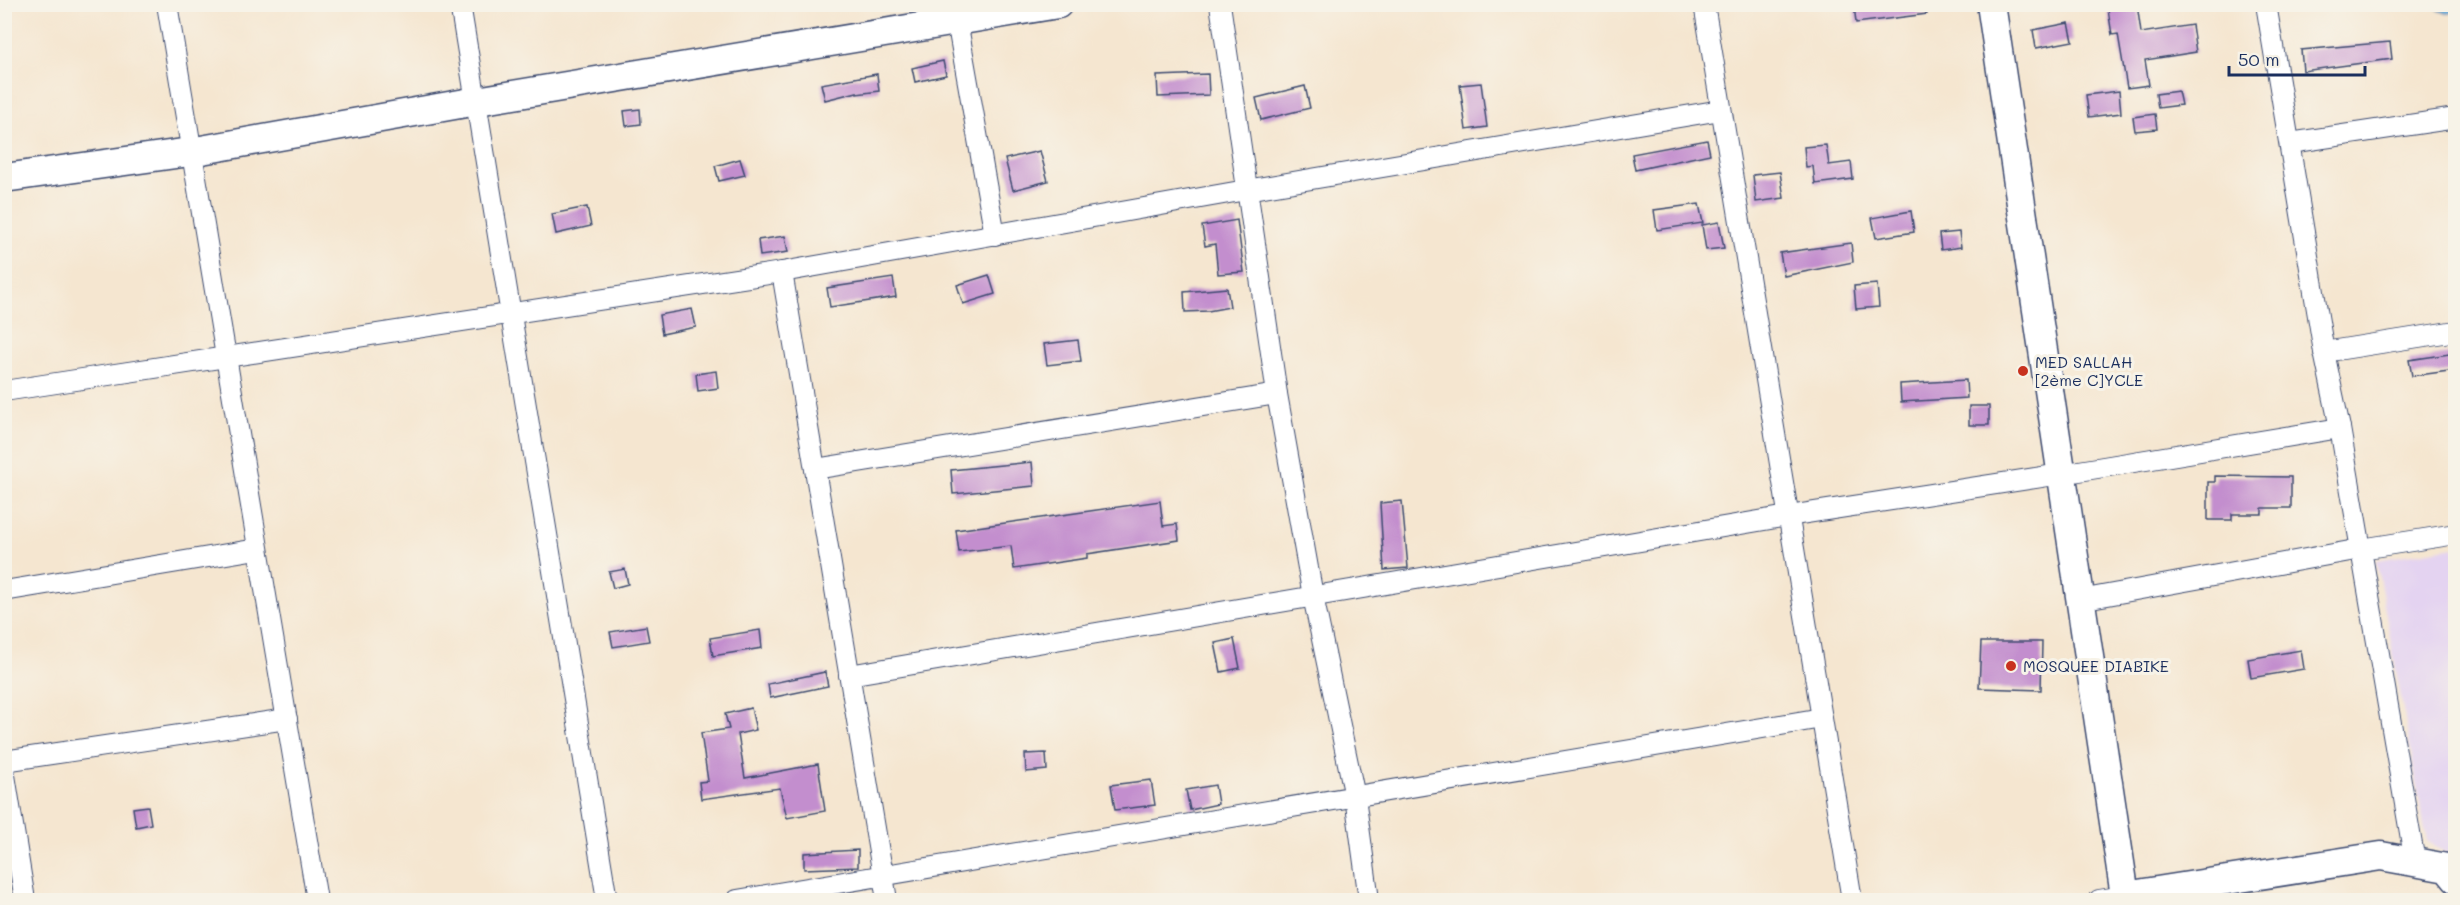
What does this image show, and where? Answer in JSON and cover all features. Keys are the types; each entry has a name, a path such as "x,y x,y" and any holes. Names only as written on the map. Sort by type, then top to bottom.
{"street":[{"path":"167,4 317,900"},
{"path":"460,4 607,900"},
{"path":"4,178 190,152 955,13 1058,4"},
{"path":"1220,4 1277,394 1313,596 1355,797 1369,900"},
{"path":"1704,4 1852,900"},
{"path":"1991,4 2080,600 2112,898 2381,856 2447,868 2456,879"},
{"path":"2266,4 2324,352 2340,428 2415,862"},
{"path":"955,13 994,235"},
{"path":"4,391 782,272 1246,190 1721,111"},
{"path":"2290,142 2456,118"},
{"path":"782,272 887,900"},
{"path":"2324,352 2456,331"},
{"path":"815,469 1277,394"},
{"path":"849,675 1788,516 2340,428"},
{"path":"2080,600 2456,534"},
{"path":"4,591 257,549"},
{"path":"737,900 1822,718"},
{"path":"4,761 286,719"},
{"path":"4,769 25,900"}],"shaded area":[{"path":"2455,547 2455,859 2427,841 2376,560"}],"water":[{"path":"2427,5 2455,5 2455,12 2447,13"}],"building":[{"path":"1854,4 1926,4 1927,14 1856,23"},
{"path":"2137,4 2141,33 2192,25 2196,52 2145,60 2149,85 2127,88 2118,34 2112,35 2108,9"},
{"path":"2069,23 2073,41 2036,48 2033,30"},
{"path":"2390,42 2392,59 2303,71 2301,50"},
{"path":"943,61 946,75 915,82 912,68"},
{"path":"877,74 879,91 857,94 857,92 825,100 821,84"},
{"path":"1208,74 1209,95 1158,97 1157,76"},
{"path":"1481,83 1487,127 1466,130 1460,85"},
{"path":"1305,86 1310,108 1261,120 1256,98"},
{"path":"2119,91 2121,113 2089,117 2086,95"},
{"path":"2178,91 2181,105 2158,108 2156,94"},
{"path":"640,109 641,124 626,126 624,111"},
{"path":"2155,114 2157,129 2135,131 2133,117"},
{"path":"1707,140 1710,154 1635,170 1632,154"},
{"path":"1826,145 1829,165 1851,162 1853,179 1815,184 1813,166 1806,167 1804,147"},
{"path":"1040,151 1048,181 1013,190 1005,159"},
{"path":"740,159 745,175 719,181 715,166"},
{"path":"1780,172 1784,198 1756,202 1753,175"},
{"path":"1699,204 1703,223 1657,230 1654,210"},
{"path":"587,207 591,226 556,234 552,214"},
{"path":"1911,211 1914,232 1876,238 1872,218"},
{"path":"1237,220 1244,272 1218,274 1215,244 1205,246 1202,226"},
{"path":"1719,222 1724,248 1706,250 1702,225"},
{"path":"1959,232 1961,247 1941,250 1939,234"},
{"path":"785,236 788,252 760,256 758,240"},
{"path":"1851,243 1853,262 1784,276 1780,253"},
{"path":"989,275 995,294 963,304 957,285"},
{"path":"893,278 896,297 830,307 827,288"},
{"path":"1877,284 1879,307 1856,309 1854,286"},
{"path":"1227,288 1230,307 1185,312 1184,292"},
{"path":"692,309 696,327 662,334 659,315"},
{"path":"1078,340 1081,361 1047,365 1044,344"},
{"path":"2456,353 2456,370 2412,376 2409,360"},
{"path":"716,371 718,388 698,391 696,374"},
{"path":"1966,380 1967,398 1901,402 1900,384"},
{"path":"1969,406 1989,406 1989,425 1969,425"},
{"path":"1032,462 1034,486 953,494 951,470"},
{"path":"2215,476 2291,477 2291,508 2262,508 2262,514 2232,514 2232,520 2208,520 2208,482 2215,482"},
{"path":"1160,501 1163,526 1177,524 1179,540 1087,554 1087,558 1014,569 1011,546 959,552 956,530"},
{"path":"1402,501 1408,568 1384,570 1380,503"},
{"path":"625,569 628,584 613,588 609,572"},
{"path":"646,626 649,641 613,647 610,632"},
{"path":"760,630 762,648 713,656 710,638"},
{"path":"1234,639 1240,668 1221,672 1215,643"},
{"name":"MOSQUEE DIABIKE","path":"1981,642 2042,642 2041,690 1979,688"},
{"path":"2301,650 2304,669 2251,678 2248,659"},
{"path":"825,672 828,686 770,698 768,684"},
{"path":"751,708 756,730 738,734 745,778 818,764 825,811 787,818 780,788 701,799 699,782 708,781 701,733 729,729 725,714"},
{"path":"1046,753 1047,770 1026,772 1025,754"},
{"path":"1151,780 1155,805 1115,810 1111,785"},
{"path":"1215,785 1218,804 1190,810 1186,790"},
{"path":"148,806 151,824 136,827 133,808"},
{"path":"858,850 858,867 804,869 804,853"}],"place":[{"name":"MED SALLAH [2ème C]YCLE","path":"2023,371"},
{"name":"MOSQUEE DIABIKE","path":"2011,666"}]}
